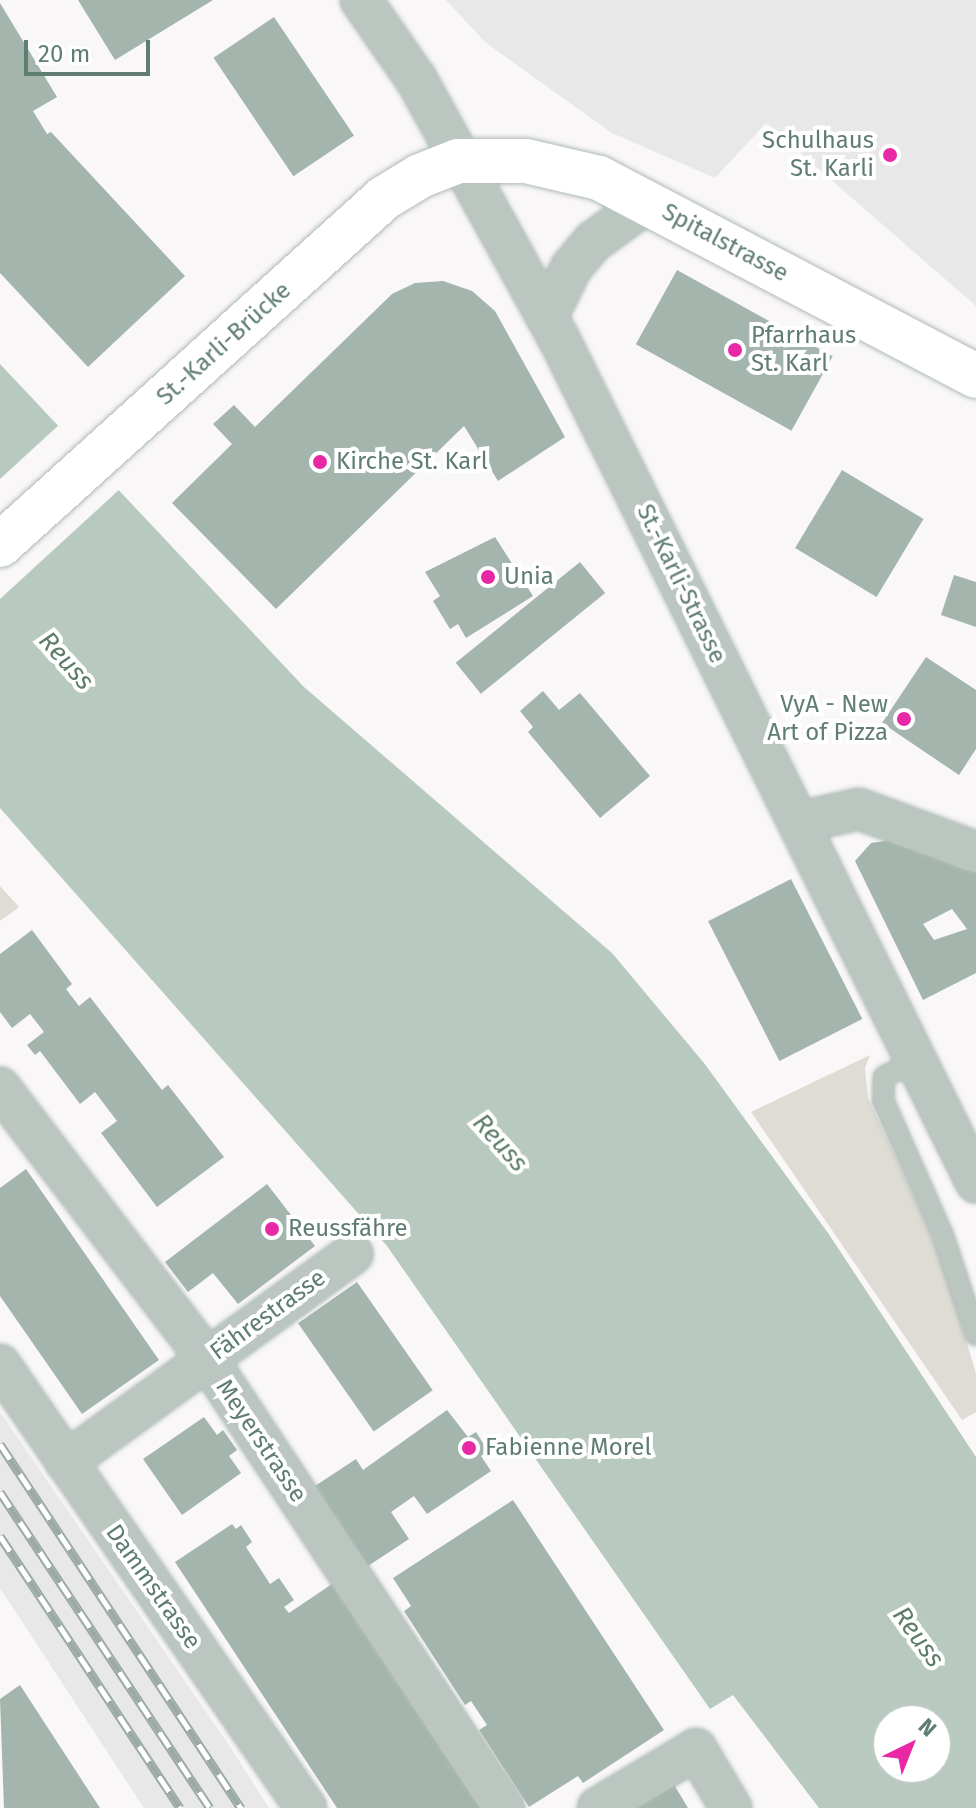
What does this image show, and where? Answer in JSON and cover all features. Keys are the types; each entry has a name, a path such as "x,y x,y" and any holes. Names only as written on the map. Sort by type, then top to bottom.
{"main road":[{"name":"Spitalstrasse","path":"458,161 561,167 648,202 976,376"},
{"name":"St.-Karli-Brücke","path":"0,545 384,198 420,176 458,161"}],"street":[{"name":"St.-Karli-Strasse","path":"361,0 416,79 458,161 547,317 976,1182"},
{"path":"547,317 571,268 594,241 648,202"},
{"path":"800,822 859,809 976,852"},
{"name":"Meyerstrasse","path":"0,1088 207,1359 504,1808"},
{"name":"Fährestrasse","path":"66,1462 352,1254"},
{"name":"Dammstrasse","path":"0,1365 306,1808"},
{"path":"598,1808 696,1749 731,1808"}],"lane":[{"path":"916,1060 884,1077 883,1100 943,1236 976,1335"}],"shaded area":[{"name":"Schulhaus St. Karli","path":"446,0 976,0 976,306 766,123 715,178 612,133 485,42"},
{"path":"0,886 19,907 0,921"},
{"path":"870,1055 865,1068 868,1098 944,1264 976,1374 976,1412 962,1420 751,1112"},
{"path":"0,1412 269,1808 144,1808 0,1588"}],"water":[{"name":"Reuss","path":"0,364 304,687 612,953 704,1063 828,1233 976,1457 976,1808 819,1808 733,1695 710,1709 387,1246 0,808"}],"pier":[{"path":"60,424 121,488 0,599 0,479"}],"building":[{"path":"78,0 213,0 115,60"},
{"path":"0,3 57,97 33,111 47,134 51,132 185,276 88,367 0,273"},
{"path":"274,17 354,136 293,176 213,58"},
{"name":"Pfarrhaus St. Karl","path":"677,270 833,356 791,431 636,344"},
{"name":"Kirche St. Karl","path":"443,281 472,291 495,311 565,437 498,481 464,426 276,609 172,503 232,444 213,424 234,405 255,427 392,294 415,283"},
{"path":"842,470 923,519 877,597 795,548"},
{"path":"495,537 533,596 466,638 458,624 450,629 433,601 440,596 425,572"},
{"path":"580,562 605,593 481,694 456,663"},
{"path":"954,575 976,582 976,627 941,615"},
{"path":"926,657 976,690 976,749 959,775 882,723"},
{"path":"543,691 559,710 580,693 650,776 600,818 528,732 533,727 520,711"},
{"path":"891,840 976,872 976,973 923,1000 855,861 871,843","holes":["952,909 967,929 934,940 923,924"]},
{"path":"791,879 862,1019 779,1061 708,921"},
{"path":"32,930 72,984 66,989 79,1006 90,997 162,1090 168,1085 224,1157 157,1207 101,1133 117,1121 95,1092 80,1104 40,1051 35,1055 27,1045 44,1032 30,1014 12,1028 0,1012 0,954"},
{"path":"26,1169 159,1360 82,1414 0,1296 0,1188"},
{"path":"267,1184 315,1246 238,1304 213,1273 188,1292 165,1262"},
{"path":"357,1282 433,1390 374,1431 298,1323"},
{"path":"447,1410 468,1437 476,1432 488,1451 481,1456 491,1471 427,1514 414,1496 391,1512 409,1539 368,1566 315,1486 356,1459 363,1470"},
{"path":"204,1417 217,1435 223,1430 237,1450 229,1456 241,1473 182,1515 143,1459"},
{"path":"513,1500 664,1730 583,1783 578,1776 529,1807 479,1730 487,1725 471,1701 465,1705 404,1611 411,1606 393,1578"},
{"path":"232,1524 236,1529 241,1525 252,1542 246,1547 270,1584 279,1578 294,1600 284,1607 289,1613 335,1582 482,1808 337,1808 175,1562"},
{"path":"20,1685 100,1808 4,1808 0,1699"},
{"path":"673,1783 688,1808 633,1808"}],"railway":[{"path":"0,1444 241,1808"},
{"path":"0,1492 210,1808"},
{"path":"0,1536 180,1808"}],"place":[{"name":"Schulhaus St. Karli","path":"890,155"},
{"name":"Pfarrhaus St. Karl","path":"735,350"},
{"name":"Kirche St. Karl","path":"320,462"},
{"name":"Unia","path":"488,577"},
{"name":"VyA - New Art of Pizza","path":"904,719"},
{"name":"Reussfähre","path":"272,1229"},
{"name":"Fabienne Morel","path":"469,1448"}]}
